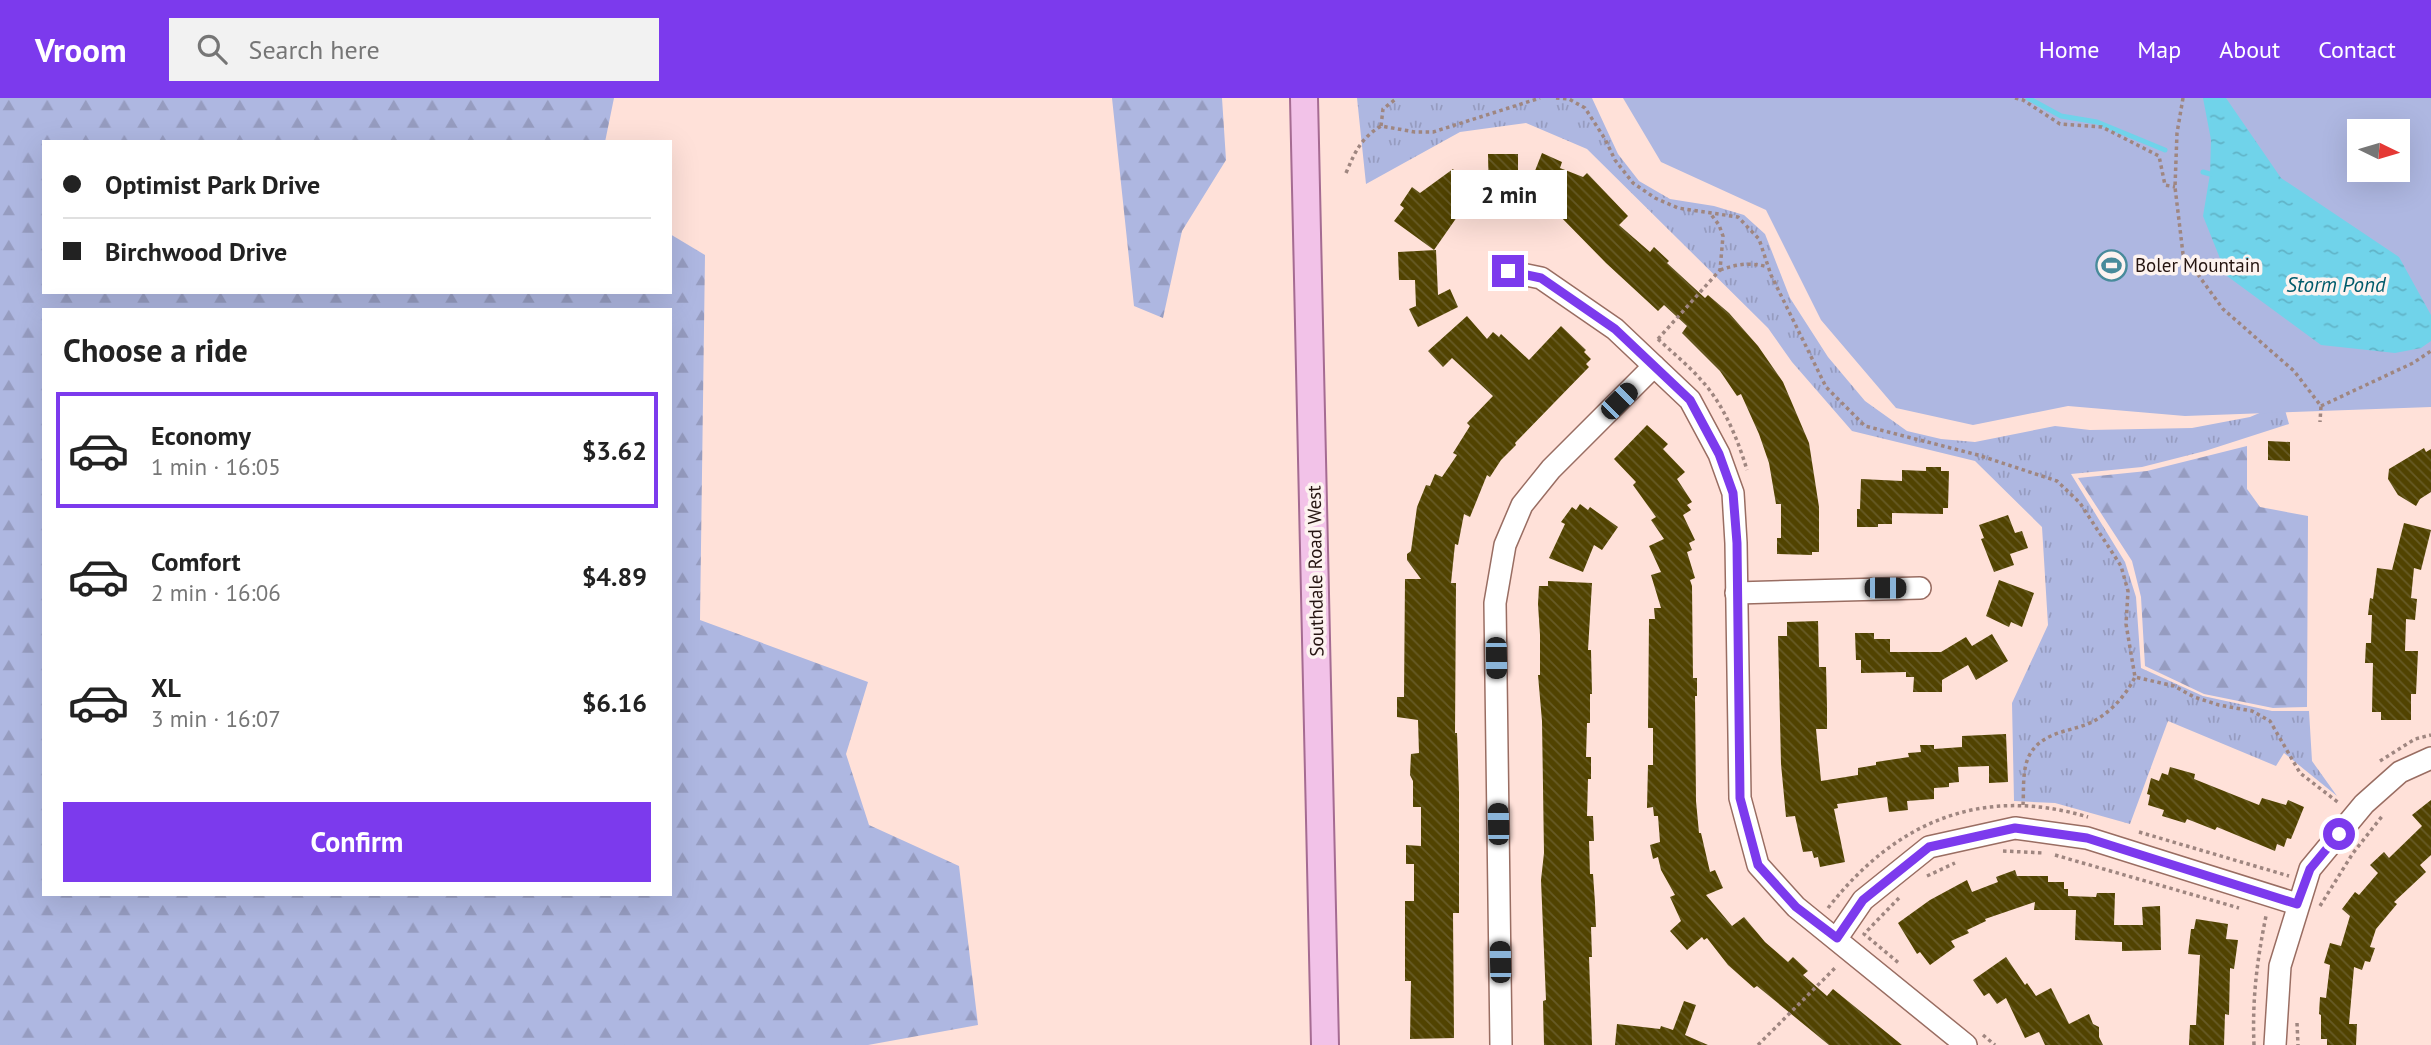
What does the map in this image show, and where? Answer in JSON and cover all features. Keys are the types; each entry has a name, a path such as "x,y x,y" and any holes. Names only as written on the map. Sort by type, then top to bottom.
{"main road":[{"name":"Southdale Road West","path":"1304,98 1325,1045"}],"street":[{"path":"1508,271 1541,278 1615,329 1690,400 1719,454 1733,493 1737,543 1740,798 1758,865 1796,907 1970,1036"},
{"path":"1500,1045 1495,603 1505,545 1522,505 1648,361"},
{"path":"1736,593 1920,588"},
{"path":"2275,1045 2280,966 2307,908 2310,869 2364,804 2400,772 2431,758"},
{"path":"1837,938 1863,900 1929,847 2015,828 2087,838 2307,908"}],"path":[{"path":"1381,126 1383,109 1397,98"},
{"path":"1346,173 1356,149 1367,135 1381,126 1433,132 1540,98"},
{"path":"1556,98 1569,99 1585,108 1615,160 1633,183 1655,198 1678,208 1738,217 1759,239 1768,267 1826,387 1865,426 1978,455 2057,481 2080,503 2121,566 2128,591 2126,624 2135,677 2122,698 2094,721 2060,731 2029,755 2022,805"},
{"path":"2015,98 2023,100 2060,124 2102,127 2159,156 2165,185 2175,187"},
{"path":"2183,98 2177,133 2175,187 2183,254 2223,309 2294,371 2321,406 2320,422"},
{"path":"1709,212 1723,236 1720,270"},
{"path":"1648,361 1720,270 1738,264 1756,263 1768,267"},
{"path":"2321,406 2413,363 2431,351"},
{"path":"2135,677 2174,686 2194,697 2219,705 2252,711 2270,721 2300,773 2339,803"},
{"path":"2335,807 2346,793"},
{"path":"1827,908 1870,862 1897,841 1954,814 1979,808 2022,805 2063,810 2097,820"},
{"path":"2307,908 2333,883 2353,853 2389,809"},
{"path":"2130,830 2288,877 2294,868"},
{"path":"1993,853 2051,853 2239,908"},
{"path":"1922,880 1932,872 1956,862"},
{"path":"1902,894 1864,934 1904,968"},
{"path":"2252,912 2266,916 2252,1006 2254,1045"},
{"path":"1758,1045 1841,962"},
{"path":"2297,1015 2298,1045"},
{"path":"1970,1036 1995,1045"}],"green space":[{"path":"0,98 614,98 605,140 42,140 42,294 672,294 672,235 705,255 700,620 868,682 846,754 869,825 959,866 978,1025 868,1045 0,1045"},
{"path":"1112,98 1222,98 1226,160 1182,231 1163,318 1134,306"},
{"path":"1357,98 1592,98 1618,154 1639,181 1670,199 1714,206 1744,215 1765,234 1790,298 1828,357 1865,401 1907,431 1941,439 1975,442 2055,426 2090,430 2192,428 2250,417 2283,403 2289,424 2205,451 2142,467 2071,474 2125,562 2136,597 2141,668 2203,696 2272,711 2309,711 2312,761 2337,796 2284,753 2276,766 2168,721 2130,824 2055,803 2014,801 2012,703 2048,625 2042,527 1975,461 1852,431 1792,362 1768,328 1587,149 1526,123 1460,132 1366,184"},
{"name":"Boler Mountain","path":"1623,98 2431,98 2431,407 2185,416 2068,406 1973,425 1896,408 1821,320 1766,210 1661,162"},
{"path":"2247,446 2247,489 2260,507 2308,516 2307,707 2273,708 2204,694 2145,666 2141,597 2132,561 2078,478 2147,471"}],"water":[{"name":"Storm Pond","path":"2203,98 2226,98 2281,178 2399,257 2431,315 2431,341 2421,348 2395,353 2321,345 2227,276 2203,216 2210,174 2211,140"}],"building":[{"path":"1542,153 1562,162 1560,168 1583,177 1587,173 1628,216 1619,225 1650,252 1654,247 1669,261 1667,263 1705,298 1708,295 1729,313 1758,346 1783,382 1809,443 1819,507 1819,552 1812,552 1812,555 1777,554 1777,538 1781,538 1781,504 1776,504 1769,463 1759,434 1741,394 1737,396 1720,371 1682,333 1687,326 1664,305 1658,311 1555,211 1524,199"},
{"path":"1488,154 1518,154 1518,196 1489,197"},
{"path":"1453,169 1459,178 1463,174 1479,197 1471,197 1434,250 1394,221 1404,208 1400,205 1412,187 1420,193"},
{"path":"1436,250 1438,295 1450,289 1458,307 1418,327 1409,309 1416,306 1415,280 1399,280 1398,252"},
{"path":"1467,316 1487,339 1493,332 1499,337 1501,334 1529,360 1561,326 1586,350 1584,352 1591,359 1586,364 1589,367 1515,443 1490,477 1487,475 1470,517 1464,514 1458,545 1455,544 1451,583 1456,583 1455,733 1459,792 1459,913 1453,913 1454,1038 1410,1039 1411,981 1405,981 1405,901 1414,901 1414,864 1406,864 1406,845 1421,846 1421,807 1413,807 1413,781 1410,775 1411,754 1419,753 1418,720 1397,717 1397,697 1404,697 1405,579 1421,579 1407,560 1407,554 1411,551 1417,507 1426,485 1430,486 1435,474 1442,477 1457,455 1453,453 1470,426 1467,423 1493,396 1452,358 1443,367 1428,351"},
{"path":"1647,425 1668,444 1663,449 1685,472 1677,479 1692,502 1687,505 1691,510 1683,515 1695,540 1689,543 1692,550 1687,552 1695,578 1690,580 1693,678 1697,678 1696,801 1699,833 1710,872 1715,870 1723,888 1706,895 1732,926 1744,917 1765,942 1788,962 1793,957 1808,971 1803,975 1827,996 1833,989 1902,1045 1829,1045 1757,986 1754,988 1728,965 1707,938 1704,940 1702,937 1687,950 1670,931 1681,921 1670,897 1675,895 1661,870 1658,857 1653,859 1650,845 1660,842 1658,816 1654,816 1653,807 1647,808 1648,765 1653,765 1653,728 1648,728 1649,619 1655,619 1654,608 1661,608 1651,575 1661,572 1649,546 1664,539 1651,520 1656,517 1633,485 1636,482 1614,459"},
{"path":"2268,441 2290,442 2290,461 2268,460"},
{"path":"2424,448 2426,452 2431,449 2431,492 2420,499 2416,506 2398,495 2388,479 2389,469"},
{"path":"1926,467 1941,467 1941,471 1949,471 1948,508 1943,508 1943,514 1892,513 1892,524 1857,527 1861,479 1902,481 1902,470 1926,471"},
{"path":"1580,504 1588,510 1590,507 1618,527 1602,550 1594,545 1583,572 1549,558 1565,524 1561,522 1572,507 1576,510"},
{"path":"2008,515 2015,533 2022,531 2028,548 2010,554 2014,565 1994,572 1981,539 1984,538 1979,525"},
{"path":"2404,523 2431,530 2421,570 2414,568 2411,598 2417,599 2415,620 2406,619 2405,651 2418,651 2416,694 2411,694 2411,720 2381,720 2381,712 2372,712 2373,663 2365,663 2366,643 2371,643 2372,615 2368,615 2377,568 2392,570"},
{"path":"1999,580 2034,593 2022,627 2011,622 2009,627 1986,616"},
{"path":"1548,581 1592,583 1588,650 1591,650 1592,694 1590,723 1587,723 1586,757 1591,757 1587,816 1593,816 1594,841 1589,841 1596,927 1591,927 1592,957 1589,957 1592,1045 1544,1045 1543,1001 1546,1000 1541,880 1544,853 1538,604 1539,586 1548,586"},
{"path":"1818,621 1819,667 1826,667 1827,707 1827,729 1816,729 1821,781 1858,775 1858,768 1909,757 1908,753 1921,752 1920,745 1934,745 1934,749 1962,747 1962,736 2006,734 2008,782 1989,783 1989,766 1958,767 1959,782 1949,783 1949,787 1934,788 1934,799 1907,801 1908,810 1889,812 1887,797 1837,804 1838,808 1834,809 1845,862 1820,867 1818,857 1814,858 1812,851 1803,852 1795,816 1786,817 1781,764 1778,636 1787,636 1787,622"},
{"path":"1855,633 1874,633 1874,639 1890,639 1890,652 1941,652 1966,637 1972,646 1992,634 2008,661 1976,680 1968,665 1942,680 1942,692 1913,692 1914,677 1906,677 1906,672 1861,673 1861,660 1856,660"},
{"path":"2170,767 2195,774 2194,779 2259,805 2262,798 2286,805 2288,800 2304,807 2291,839 2287,838 2284,847 2277,844 2275,851 2217,827 2215,830 2187,819 2185,823 2162,816 2164,810 2148,805 2150,795 2147,794 2151,778 2159,781 2162,773 2168,775"},
{"path":"2431,800 2431,855 2420,865 2426,872 2394,902 2397,904 2376,929 2370,947 2375,948 2370,962 2365,961 2362,970 2354,967 2349,1024 2357,1024 2356,1045 2327,1045 2327,1039 2321,1039 2320,997 2326,998 2330,965 2324,963 2330,943 2341,946 2350,916 2342,909 2355,892 2359,895 2378,873 2370,865 2384,852 2389,858 2422,826 2412,815"},
{"path":"2015,870 2017,876 2048,876 2048,882 2064,882 2068,896 2096,897 2097,893 2115,893 2114,925 2143,925 2142,907 2160,906 2161,950 2122,951 2122,942 2075,940 2076,910 2034,910 2035,902 1985,919 1986,921 1967,930 1969,933 1951,941 1955,947 1930,965 1920,952 1917,954 1898,923 1930,900 1967,880 1972,892 1998,882 1996,877"},
{"path":"2196,919 2228,924 2226,939 2238,940 2234,969 2230,968 2229,1015 2225,1014 2224,1045 2189,1045 2190,1025 2196,1025 2200,955 2188,954 2191,929 2194,929"},
{"path":"2006,957 2036,996 2051,988 2069,1024 2089,1014 2093,1024 2099,1027 2099,1037 2103,1045 2045,1045 2039,1032 2025,1038 2006,998 1997,1004 1989,993 1984,996 1973,980"},
{"path":"1684,1001 1696,1005 1685,1035 1708,1045 1615,1045 1617,1024 1660,1029 1661,1026 1673,1030"}],"waterway":[{"path":"2028,98 2061,116 2097,122 2165,150"},
{"path":"2203,172 2210,174"}],"place":[{"name":"Boler Mountain","path":"2112,265"}],"route":[{"path":"1508,271 1541,278 1615,329 1690,400 1719,454 1733,493 1737,543 1740,798 1758,865 1796,907 1837,938 1863,900 1929,847 2015,828 2087,838 2297,904 2310,869 2339,834"}]}
